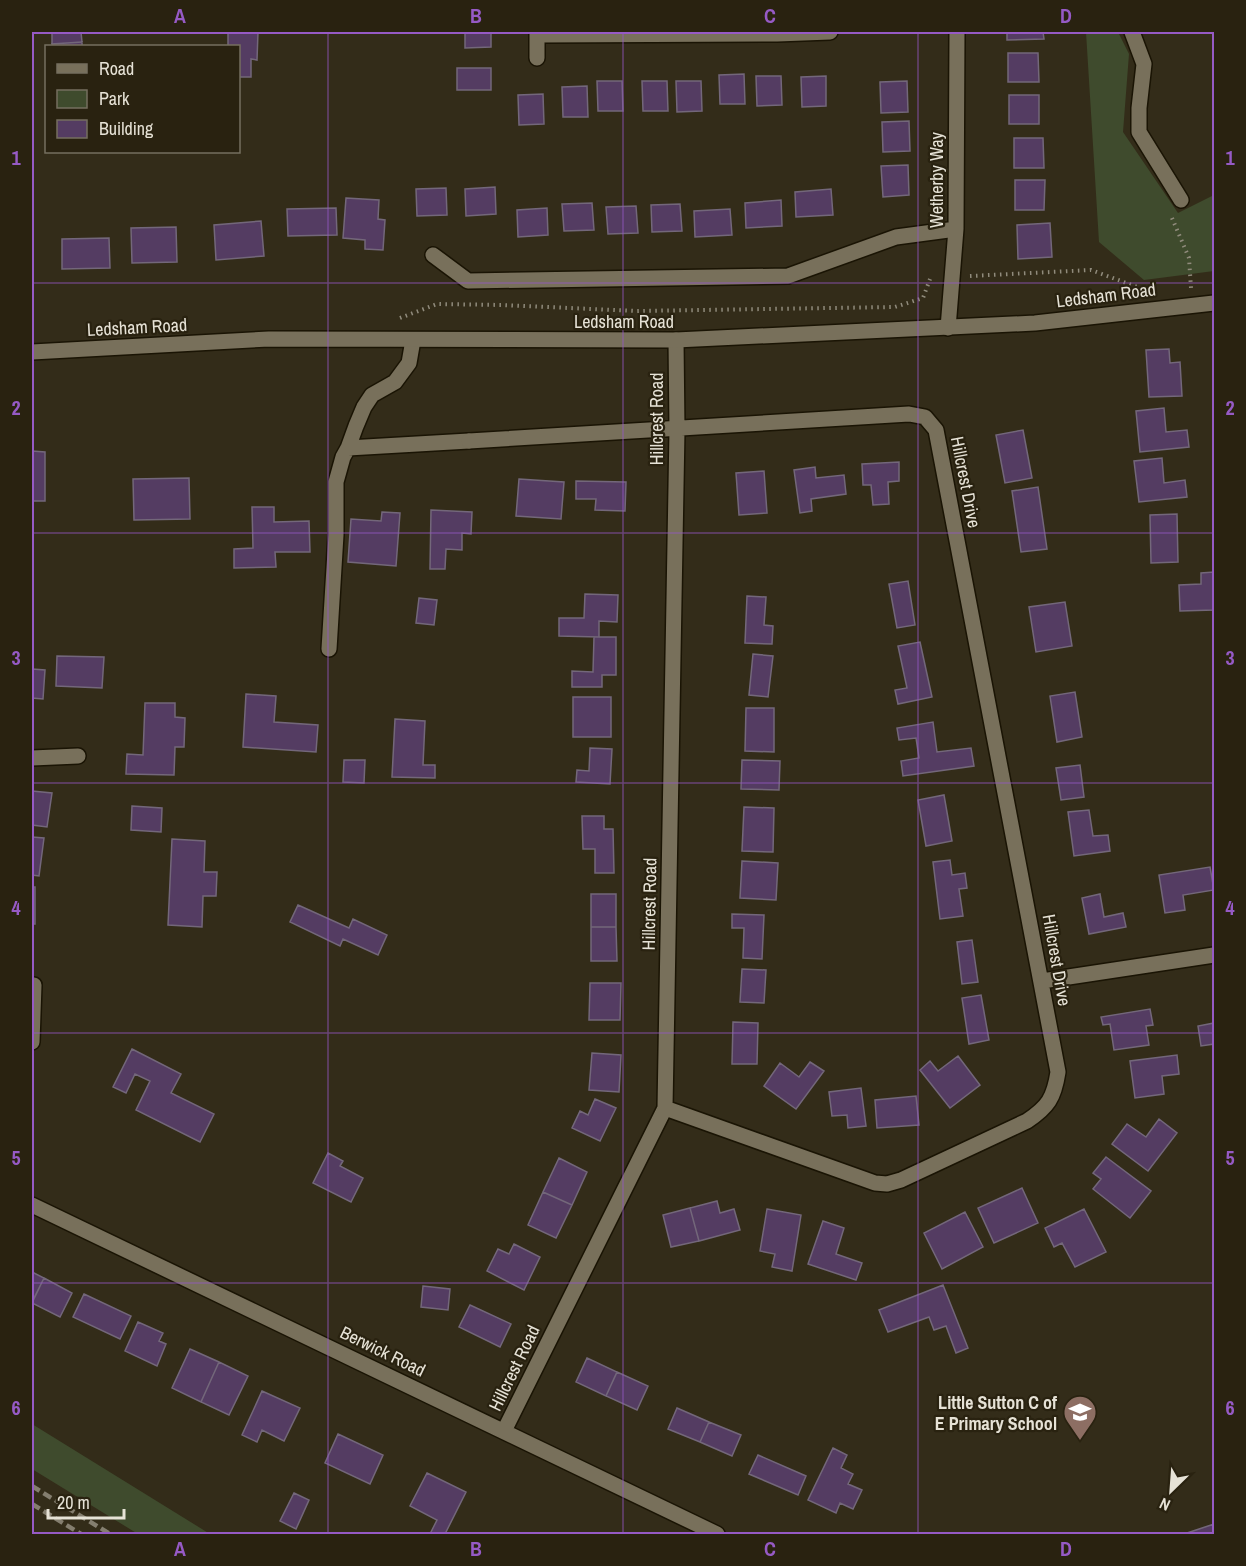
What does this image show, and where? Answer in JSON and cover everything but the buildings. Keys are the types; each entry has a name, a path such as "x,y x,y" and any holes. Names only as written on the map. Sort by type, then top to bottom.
{"street":[{"path":"537,58 537,33 777,34 830,32"},
{"name":"Wetherby Way","path":"948,328 956,229 957,32"},
{"path":"1132,32 1144,64 1139,132 1181,200"},
{"path":"434,255 468,281 788,276 896,237 956,229"},
{"name":"Ledsham Road","path":"32,352 269,339 676,340 1035,323 1215,303"},
{"path":"329,649 336,535 336,482 343,456 372,395 395,382 408,363 413,340"},
{"name":"Hillcrest Road","path":"504,1431 665,1108 677,430 676,340"},
{"name":"Hillcrest Drive","path":"665,1108 875,1184 887,1184 902,1180 1027,1121 1050,1101 1058,1072 936,430 925,417 909,414 677,430"},
{"path":"348,448 677,430"},
{"path":"32,758 78,756"},
{"path":"1042,981 1215,955"},
{"path":"32,1042 34,985"},
{"name":"Berwick Road","path":"32,1205 717,1534"}],"path":[{"path":"1181,200 1168,208 1189,258 1190,305"},
{"path":"397,319 437,304 637,311 895,307 922,298 931,278 1091,270 1140,288 1151,288"},
{"path":"1181,287 1191,286"}],"green space":[{"path":"1086,32 1118,32 1129,54 1123,132 1178,213 1214,195 1214,271 1144,280 1099,242"},
{"path":"32,1424 210,1534 138,1534 32,1469"}],"railway":[{"path":"32,1486 110,1534"},
{"path":"32,1504 81,1534"}],"place":[{"name":"Little Sutton C of E Primary School","path":"1080,1441"}]}
